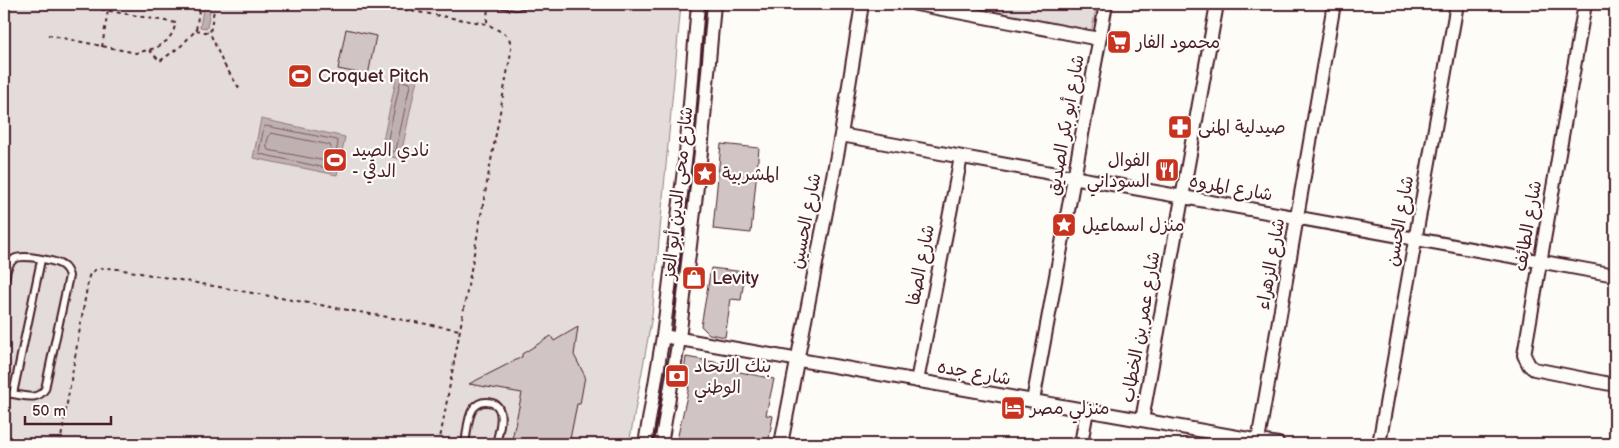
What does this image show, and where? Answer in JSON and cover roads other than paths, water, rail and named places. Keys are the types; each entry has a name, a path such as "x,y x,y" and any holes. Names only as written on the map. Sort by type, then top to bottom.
{"street":[{"name":"شارع محى الدين أبو العز","path":"645,444 663,336 686,154 698,4"},
{"name":"شارع محى الدين أبو العز","path":"661,444 680,339 701,152 714,4"},
{"name":"شارع الحسين","path":"781,444 841,135 862,4"},
{"path":"916,4 1099,39"},
{"name":"شارع أبو بكر الصديق","path":"1033,401 1106,4"},
{"name":"شارع عمر بن الخطاب","path":"1142,420 1217,4"},
{"name":"شارع الزهراء","path":"1258,441 1334,4"},
{"name":"شارع الحسن","path":"1379,444 1457,4"},
{"name":"شارع الطائف","path":"1585,4 1524,355 1529,366 1534,369 1615,385"},
{"name":"شارع المروه","path":"841,135 1615,275"},
{"name":"شارع الصفا","path":"917,381 961,157"},
{"name":"شارع جده","path":"663,336 1278,444"},
{"path":"1081,444 1086,410"}],"lane":[{"path":"504,4 516,6 525,4"},
{"path":"4,285 7,270 14,260 26,256 63,265 69,276 46,389 37,397 4,394"},
{"path":"13,394 41,260"},
{"path":"465,444 471,413 478,404 483,402 494,404 499,408 501,414 496,444"}],"water":[{"path":"204,4 211,4 207,28 200,27"},
{"path":"397,75 417,79 400,159 380,154"},
{"path":"261,119 345,137 337,175 253,158"}],"place":[{"name":"محمود الفار","path":"1119,42"},
{"name":"Croquet Pitch","path":"300,76"},
{"name":"صيدلية المنى","path":"1180,127"},
{"name":"نادي الصيد - الدقي","path":"335,160"},
{"name":"الفوال السوداني","path":"1167,170"},
{"name":"المشربية","path":"705,174"},
{"name":"منزل اسماعيل","path":"1064,225"},
{"name":"Levity","path":"694,278"},
{"name":"بنك الاتحاد الوطني","path":"677,376"},
{"name":"منزلي مصر","path":"1013,408"}]}
